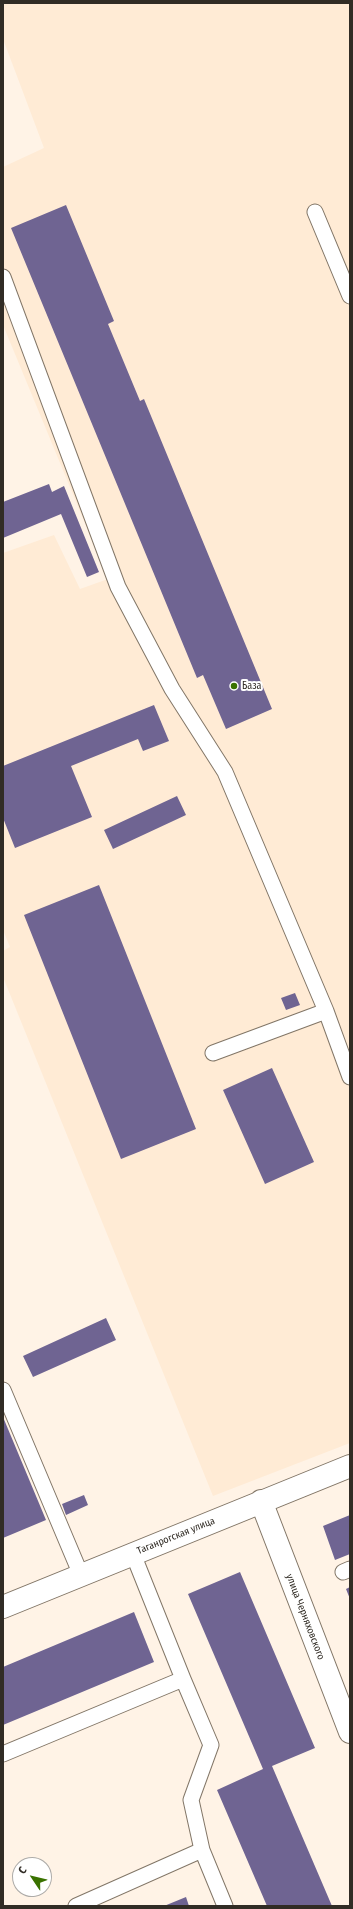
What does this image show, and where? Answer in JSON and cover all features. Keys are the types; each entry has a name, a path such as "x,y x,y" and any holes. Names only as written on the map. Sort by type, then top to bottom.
{"street":[{"name":"Таганрогская улица","path":"3,1607 350,1466"},
{"name":"улица Черняховского","path":"261,1502 350,1732"}],"lane":[{"path":"315,212 350,296"},
{"path":"3,277 118,587 172,689 225,772 326,1011 350,1077"},
{"path":"213,1053 326,1011"},
{"path":"3,1390 81,1575"},
{"path":"133,1554 183,1679 212,1745 191,1800 202,1850 225,1906"},
{"path":"3,1754 183,1679"},
{"path":"76,1906 202,1850"}],"shaded area":[{"path":"3,3 350,3 350,1443 213,1496 3,977 3,951 10,947 3,930 3,553 54,535 80,589 108,579 3,325 3,167 44,148 3,39"}],"building":[{"path":"66,205 114,321 108,324 140,401 144,399 272,709 226,729 203,675 197,678 11,228"},
{"path":"49,484 52,492 64,486 99,572 87,577 61,514 3,538 3,502"},
{"path":"154,705 169,741 143,751 138,739 71,766 92,817 15,848 3,818 3,766"},
{"path":"177,796 186,815 113,849 104,830"},
{"path":"99,885 196,1129 121,1159 24,915"},
{"path":"295,993 300,1005 286,1010 281,998"},
{"path":"272,1068 314,1162 265,1184 223,1090"},
{"path":"106,1318 116,1340 33,1377 23,1356"},
{"path":"3,1417 46,1520 3,1538"},
{"path":"84,1495 88,1505 66,1515 62,1504"},
{"path":"350,1515 350,1554 335,1560 323,1526"},
{"path":"240,1572 315,1748 272,1766 332,1906 267,1906 217,1790 263,1769 188,1594"},
{"path":"350,1587 350,1599 346,1589"},
{"path":"134,1612 154,1662 3,1725 3,1667"},
{"path":"186,1897 189,1906 164,1906"}],"place":[{"name":"База","path":"234,686"}]}
